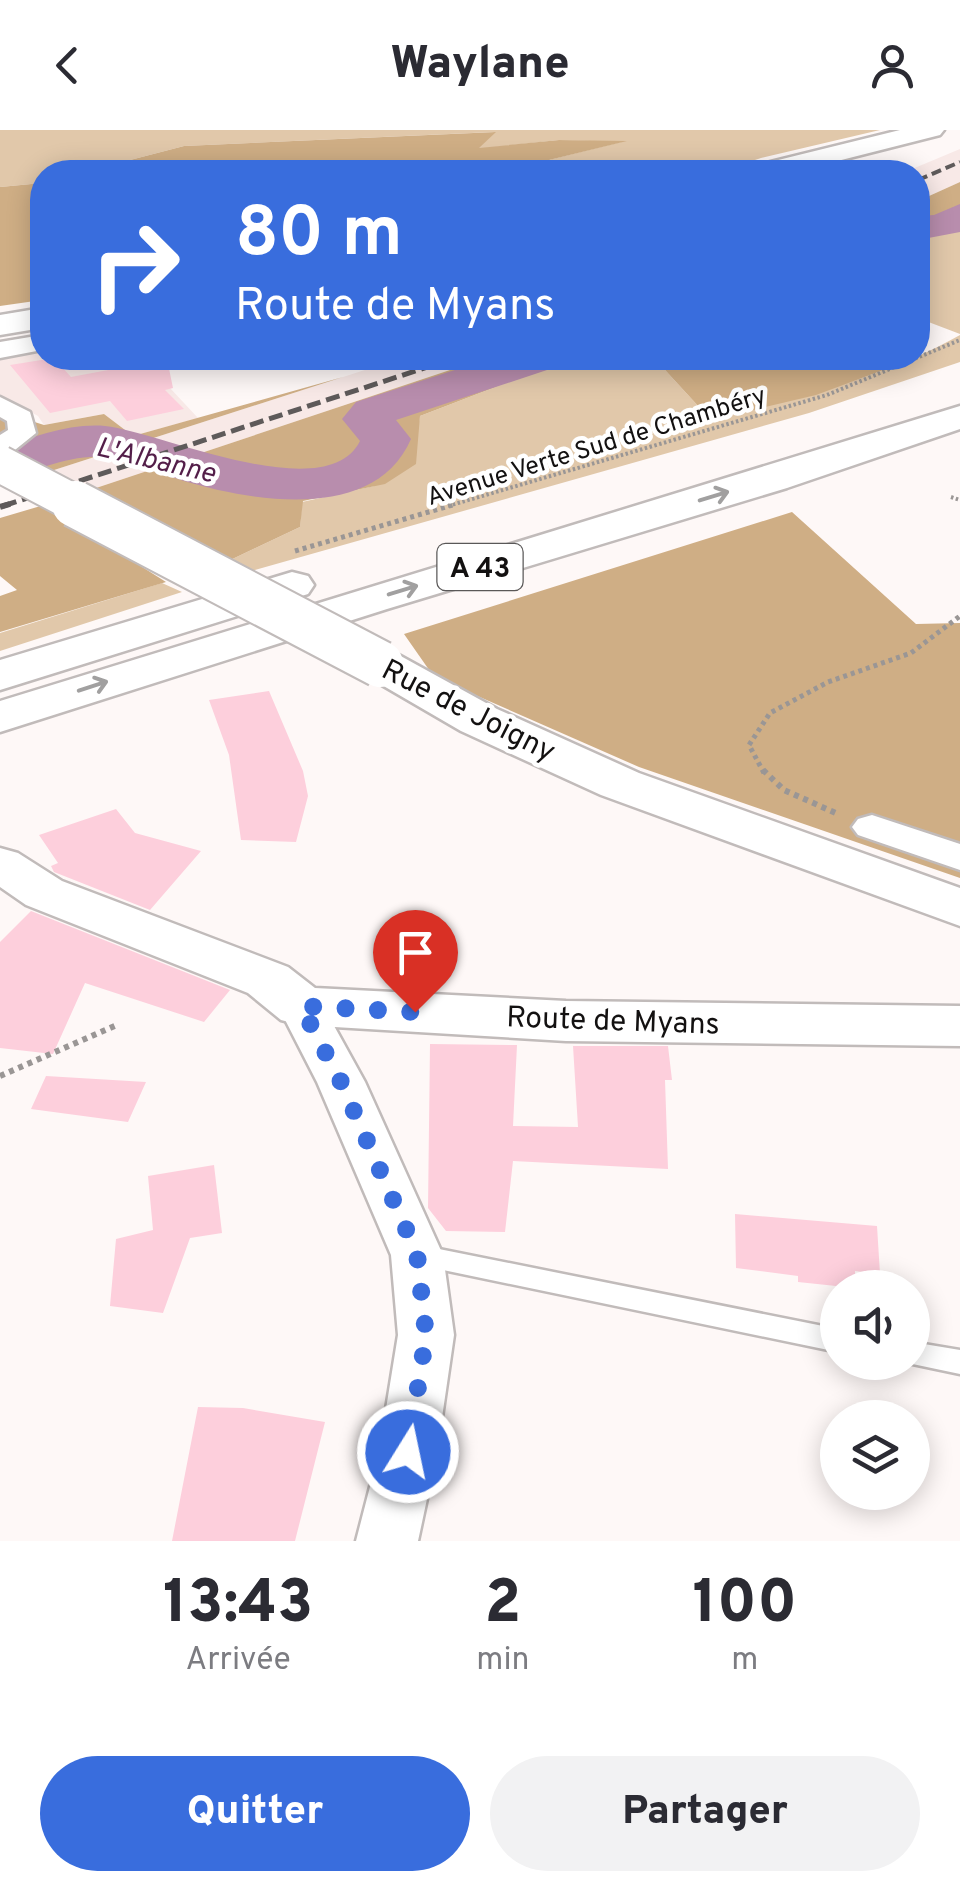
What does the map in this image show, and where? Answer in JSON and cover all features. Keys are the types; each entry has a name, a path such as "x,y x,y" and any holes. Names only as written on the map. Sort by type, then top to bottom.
{"main road":[{"path":"789,160 899,130"},
{"path":"796,160 931,130"},
{"path":"0,325 30,320"},
{"path":"0,334 30,329"},
{"name":"A 43","path":"0,676 224,604 800,438 960,384"},
{"name":"A 43","path":"0,717 276,628 773,479 960,416"},
{"name":"Rue de Joigny","path":"0,464 479,720 620,784 960,908"}],"street":[{"path":"0,350 30,344"},
{"path":"0,405 20,418 22,433 0,448"},
{"path":"872,828 960,858"},
{"path":"0,864 44,893 268,980 301,1006 341,1082 417,1254 426,1335 408,1452 387,1541"},
{"name":"Route de Myans","path":"301,1006 566,1022 960,1026"}],"lane":[{"path":"417,1254 820,1337"},
{"path":"930,1357 960,1362"}],"path":[{"name":"Avenue Verte Sud de Chambéry","path":"930,352 960,340"},
{"name":"Avenue Verte Sud de Chambéry","path":"280,555 827,395 887,370"},
{"path":"951,497 960,500"},
{"path":"872,828 802,800 773,782 759,772 749,745 770,714 828,682 910,653 960,616"},
{"path":"0,1076 117,1024"}],"shaded area":[{"path":"0,130 880,130 755,160 548,160 621,142 559,140 477,149 494,132 184,146 130,160 30,160 30,184 0,187"},
{"path":"496,132 479,148 559,140 627,141 549,160 130,160 184,146"},
{"path":"960,149 960,182 930,196 930,162"},
{"path":"960,182 960,231 930,235 930,196"},
{"path":"30,184 30,302 0,306 0,187"},
{"path":"960,231 960,334 930,323 930,235"},
{"path":"960,335 960,362 809,413 241,574 224,563 300,527 302,502 374,486 416,439 420,416 540,370 665,370 711,420 883,370 930,370 931,350"},
{"path":"30,350 30,370 153,370 198,418 133,436 104,414 44,425 38,416 0,395 0,355"},
{"path":"365,370 450,370 90,490 51,471"},
{"path":"450,370 540,370 420,416 416,464 385,484 303,501 300,527 224,563 90,490"},
{"path":"665,370 884,370 816,395 711,420"},
{"path":"343,377 51,471 0,443 0,411 44,425 104,414 133,436"},
{"path":"44,505 166,582 0,632 0,596 17,590 0,576 0,518"},
{"path":"792,512 916,624 960,623 960,878 639,767 434,677 404,634"},
{"path":"162,583 182,592 0,651 0,633"}],"building":[{"path":"30,362 30,370 65,370 71,377 108,370 169,370 173,388 165,390 184,409 127,421 110,401 50,413 10,365"},
{"path":"269,691 303,771 308,796 296,842 241,840 229,755 209,700"},
{"path":"116,809 135,833 201,851 150,910 54,872 51,866 58,863 39,835"},
{"path":"31,911 230,990 204,1022 85,983 53,1054 0,1048 0,942"},
{"path":"430,1044 517,1045 513,1126 578,1127 573,1046 668,1046 672,1080 665,1080 668,1169 513,1161 505,1232 446,1231 428,1208"},
{"path":"46,1076 146,1082 128,1122 31,1109"},
{"path":"214,1165 222,1233 190,1238 163,1313 110,1306 116,1239 153,1230 148,1176"},
{"path":"735,1214 877,1226 880,1270 820,1270 820,1284 798,1282 798,1276 736,1268"},
{"path":"198,1407 243,1408 325,1422 295,1541 172,1541"}],"waterway":[{"name":"L'Albanne","path":"930,227 943,226 960,216"},
{"name":"L'Albanne","path":"0,465 55,447 98,441 126,445 208,472 241,478 290,483 341,478 362,470 378,457 386,439 367,419 373,412 501,370"}],"railway":[{"path":"930,175 960,162"},
{"path":"3,506 418,370"},
{"path":"0,507 10,504"}],"route":[{"path":"408,1452 426,1335 417,1254 341,1082 301,1006 415,1012"}]}
